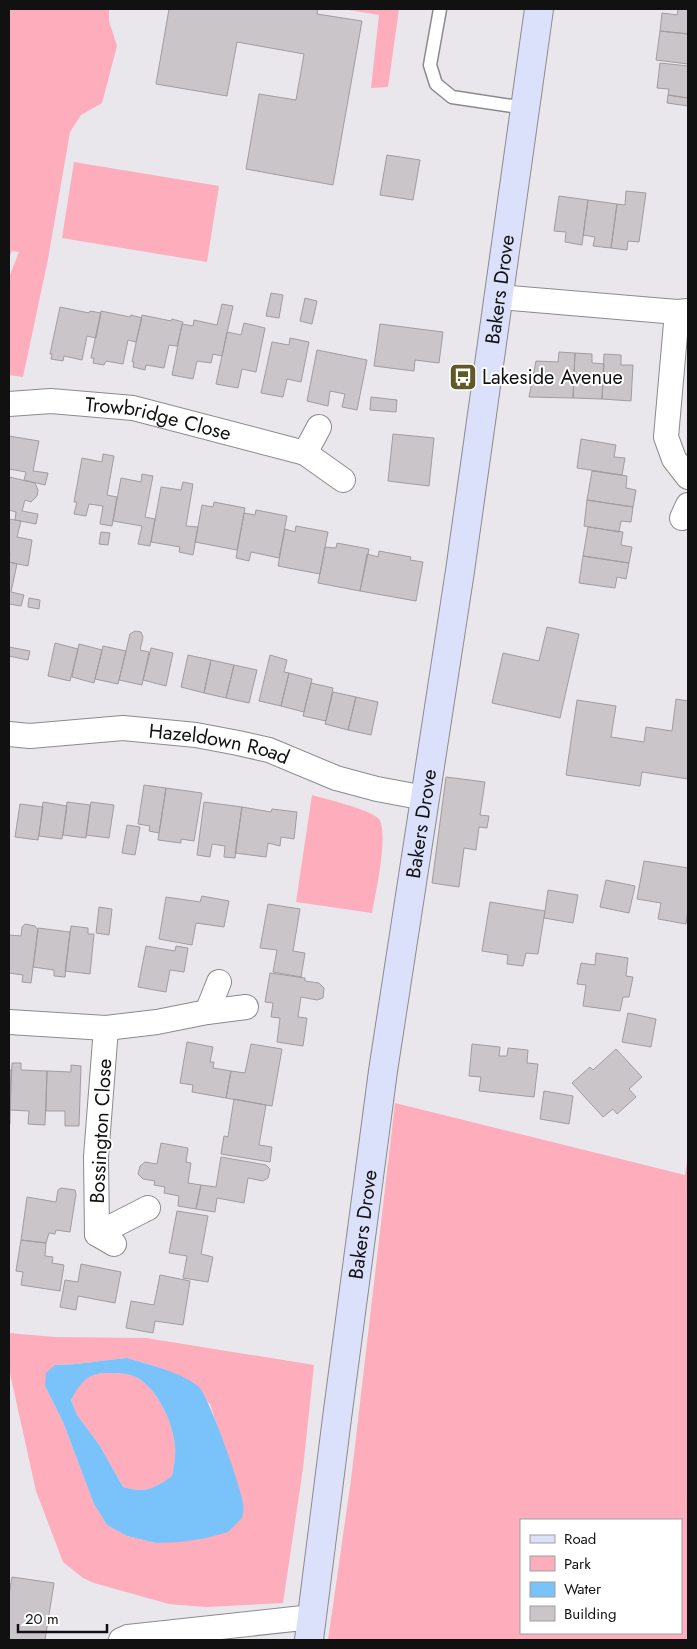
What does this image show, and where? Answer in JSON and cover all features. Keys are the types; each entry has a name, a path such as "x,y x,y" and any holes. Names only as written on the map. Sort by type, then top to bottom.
{"street":[{"name":"Bakers Drove","path":"311,1629 382,1081 460,570 539,9"},
{"path":"499,296 683,312 666,437 674,459 688,477"},
{"name":"Trowbridge Close","path":"9,404 51,401 132,408 306,453 343,480"},
{"path":"306,453 320,426"},
{"name":"Hazeldown Road","path":"9,734 30,736 122,728 196,736 269,750 336,778 377,790 425,798"},
{"path":"207,1012 219,982"},
{"path":"9,1022 106,1028 157,1022 207,1012 246,1007"},
{"name":"Bossington Close","path":"106,1028 96,1157 106,1239 148,1208"},
{"path":"121,1640 128,1637 311,1629"}],"lane":[{"path":"440,9 430,65 436,84 452,97 525,108"}],"green space":[{"path":"9,9 109,9 109,21 117,46 102,103 81,115 70,132 48,259 23,377 9,375 9,277 19,252 12,251 9,258"},
{"path":"343,9 399,9 388,87 371,88 379,15"},
{"path":"74,162 219,186 207,262 62,238"},
{"path":"312,795 356,808 378,818 383,835 372,913 296,902"},
{"path":"395,1103 685,1175 688,1156 688,1640 328,1640 351,1480"},
{"path":"9,1333 55,1337 146,1338 314,1365 303,1468 283,1603 206,1607 169,1604 94,1583 83,1578 63,1562 36,1491 9,1369","holes":["127,1358 177,1375 210,1404 221,1438 202,1539 156,1543 127,1536 107,1525 94,1504 63,1422 45,1386 55,1365"]},
{"path":"101,1373 132,1375 136,1377 151,1389 163,1407 174,1437 175,1457 172,1476 154,1487 138,1490 123,1487 100,1446 77,1415 71,1400 76,1390 89,1376"}],"water":[{"path":"127,1358 173,1372 198,1386 203,1393 224,1442 243,1503 242,1518 228,1532 202,1539 156,1543 127,1536 107,1525 94,1504 63,1422 45,1386 46,1373 55,1365","holes":["101,1373 128,1374 136,1377 151,1389 163,1407 174,1437 175,1457 172,1476 154,1487 143,1490 123,1487 100,1446 77,1415 71,1400 86,1379"]}],"building":[{"path":"169,9 318,9 317,14 362,21 333,185 246,169 259,94 296,100 304,54 237,42 227,96 156,84"},
{"path":"678,9 688,9 688,34 660,31 662,13 677,15"},
{"path":"660,31 688,34 688,64 656,60"},
{"path":"660,63 688,66 688,98 668,95 669,89 657,88"},
{"path":"668,95 688,98 688,106 667,103"},
{"path":"387,155 420,160 413,200 380,195"},
{"path":"626,191 646,193 639,242 628,241 627,250 611,248 617,204 625,205"},
{"path":"559,196 588,200 582,245 565,242 566,232 554,231"},
{"path":"588,200 617,204 611,248 593,246 595,237 583,235"},
{"path":"271,293 283,295 279,318 266,316"},
{"path":"305,298 317,301 312,324 300,321"},
{"path":"222,304 233,306 222,356 213,354 211,363 197,361 193,379 172,375 182,324 193,326 194,320 217,325"},
{"path":"60,307 89,313 90,311 101,313 96,338 87,336 82,360 64,356 63,361 51,359 52,354 50,354"},
{"path":"101,311 142,318 136,342 128,340 123,364 106,361 104,365 93,363 94,358 91,358"},
{"path":"142,315 183,322 177,346 169,345 164,368 146,365 145,370 133,367 134,362 132,362"},
{"path":"244,323 265,328 256,372 242,369 238,388 216,384 227,332 241,335"},
{"path":"380,324 443,332 439,363 415,360 414,371 374,366"},
{"path":"290,338 309,342 301,382 287,379 283,397 261,393 272,342 289,345"},
{"path":"317,350 367,360 357,410 342,407 345,394 330,391 328,406 307,401"},
{"path":"559,352 575,353 573,398 529,397 536,361 558,362"},
{"path":"575,353 592,354 592,363 604,364 602,399 573,398"},
{"path":"604,354 621,355 621,365 633,365 631,401 602,399"},
{"path":"371,397 397,400 396,412 370,410"},
{"path":"393,434 434,438 429,486 388,481"},
{"path":"9,436 39,441 33,471 48,473 45,485 24,480 26,472 9,469"},
{"path":"581,439 616,445 614,457 625,458 622,475 577,468"},
{"path":"103,454 114,456 107,495 117,497 112,526 100,524 103,506 89,504 86,516 74,514 77,502 74,502 82,458 102,462"},
{"path":"592,471 627,476 626,488 636,490 633,507 587,500"},
{"path":"142,474 153,476 145,517 155,519 150,546 138,544 142,526 113,521 121,478 141,482"},
{"path":"9,477 35,483 38,490 37,496 31,502 25,500 22,511 38,514 36,524 15,520 16,512 9,510"},
{"path":"183,482 193,484 186,526 198,527 193,555 179,552 180,547 151,542 161,487 181,490"},
{"path":"587,500 633,507 631,522 621,521 619,532 584,526"},
{"path":"214,502 245,508 237,550 195,542 202,505 213,507"},
{"path":"256,510 287,516 279,558 251,552 249,561 236,558 244,513 255,515"},
{"path":"9,519 21,521 17,537 32,540 28,566 9,562"},
{"path":"296,526 328,532 320,574 278,566 285,529 295,532"},
{"path":"588,527 623,532 621,545 632,547 629,563 583,556"},
{"path":"101,532 110,533 108,545 99,544"},
{"path":"337,543 369,549 360,591 318,583 325,547 336,548"},
{"path":"379,551 411,557 410,560 423,562 416,601 360,591 367,554 378,557"},
{"path":"583,556 629,563 626,579 617,577 615,588 579,583"},
{"path":"9,562 17,564 11,592 24,595 21,606 9,604"},
{"path":"29,598 40,600 39,609 28,607"},
{"path":"547,627 579,634 560,718 492,703 503,653 539,661"},
{"path":"135,631 141,632 143,637 140,650 149,652 142,685 119,680 130,634"},
{"path":"55,643 78,649 70,681 48,676"},
{"path":"79,644 102,650 94,683 72,677"},
{"path":"103,646 126,651 118,684 95,679"},
{"path":"9,647 30,651 28,660 9,656"},
{"path":"151,648 173,653 166,686 143,680"},
{"path":"188,655 211,660 204,693 181,687"},
{"path":"270,655 287,660 284,672 289,673 281,706 259,701"},
{"path":"211,660 234,665 226,698 204,693"},
{"path":"234,665 257,670 249,703 226,698"},
{"path":"289,673 312,679 304,712 281,706"},
{"path":"311,683 333,688 326,721 303,716"},
{"path":"333,692 356,697 348,730 325,724"},
{"path":"356,697 378,702 371,735 348,730"},
{"path":"676,699 688,701 688,779 642,772 640,786 566,775 577,700 616,706 611,737 644,742 646,727 672,731"},
{"path":"446,777 485,782 480,815 489,816 487,828 479,827 476,850 464,848 459,887 432,883"},
{"path":"144,785 166,788 159,833 149,831 150,826 138,824"},
{"path":"166,788 202,793 194,841 181,839 181,843 158,840"},
{"path":"43,802 67,806 62,839 39,836"},
{"path":"67,802 90,805 86,838 63,835"},
{"path":"91,802 114,805 109,838 86,835"},
{"path":"204,802 242,807 235,858 224,857 225,846 212,844 210,857 197,855"},
{"path":"20,804 43,807 38,840 15,837"},
{"path":"242,807 271,812 272,809 297,812 294,839 281,837 280,846 268,843 266,857 235,853"},
{"path":"127,825 140,827 135,855 122,853"},
{"path":"644,861 688,868 686,924 658,919 661,903 637,899"},
{"path":"606,880 635,886 629,913 600,907"},
{"path":"548,890 578,895 573,923 544,918"},
{"path":"202,896 229,901 224,927 196,923 192,945 159,939 166,897 200,902"},
{"path":"490,902 545,911 538,954 526,953 523,966 507,964 508,955 482,951"},
{"path":"268,904 300,909 293,951 305,953 301,977 273,972 277,950 260,948"},
{"path":"99,907 112,909 109,935 96,933"},
{"path":"25,924 35,926 38,930 31,983 22,982 23,975 9,973 9,935 21,936 22,927"},
{"path":"71,926 88,928 88,934 94,934 90,974 65,971"},
{"path":"38,928 70,932 65,977 54,976 54,970 33,967"},
{"path":"146,946 175,951 176,946 188,948 184,972 170,970 166,992 138,987"},
{"path":"596,953 628,958 626,976 633,977 629,997 623,997 620,1011 583,1006 586,985 577,984 581,963 595,965"},
{"path":"270,973 305,978 305,981 319,983 324,988 323,998 317,1000 301,997 298,1017 307,1018 303,1046 277,1042 280,1018 271,1017 273,1003 265,1002"},
{"path":"628,1013 656,1019 651,1047 622,1042"},
{"path":"187,1042 213,1047 210,1062 214,1062 213,1068 231,1071 226,1098 192,1092 193,1085 180,1083"},
{"path":"251,1044 282,1049 272,1106 226,1098 231,1071 245,1073"},
{"path":"472,1044 500,1047 499,1056 507,1056 508,1048 528,1050 527,1063 538,1064 534,1097 479,1091 481,1077 469,1076"},
{"path":"616,1049 642,1077 629,1089 636,1097 617,1114 613,1109 603,1117 572,1083 590,1067 593,1070"},
{"path":"12,1063 21,1063 21,1070 47,1071 45,1125 28,1124 29,1111 10,1110"},
{"path":"71,1065 81,1066 79,1126 65,1126 65,1111 46,1111 47,1071 71,1072"},
{"path":"9,1070 11,1070 10,1124 9,1124"},
{"path":"544,1091 573,1096 569,1124 540,1119"},
{"path":"234,1099 266,1105 259,1145 272,1147 270,1162 221,1154 224,1136 228,1137"},
{"path":"161,1143 188,1148 186,1162 191,1163 188,1183 201,1185 196,1209 178,1206 179,1196 164,1193 165,1187 154,1185 155,1181 143,1179 138,1174 140,1166 145,1162 157,1164"},
{"path":"221,1157 266,1165 270,1169 268,1178 263,1181 248,1178 244,1203 217,1198 215,1212 196,1209 201,1185 216,1187"},
{"path":"61,1188 75,1190 76,1194 70,1232 56,1230 55,1234 49,1233 46,1243 21,1240 27,1197 56,1202 58,1190"},
{"path":"177,1211 208,1216 201,1254 213,1257 208,1282 183,1278 187,1256 169,1253"},
{"path":"21,1240 46,1243 45,1256 53,1257 52,1263 64,1265 60,1291 21,1285 23,1272 16,1271"},
{"path":"81,1264 121,1272 115,1303 78,1296 76,1310 60,1307 65,1280 78,1282"},
{"path":"160,1275 190,1281 183,1325 155,1321 153,1333 126,1328 131,1301 154,1305"},
{"path":"12,1577 54,1583 45,1640 9,1640 9,1595"}],"place":[{"name":"Lakeside Avenue","path":"463,377"}]}
